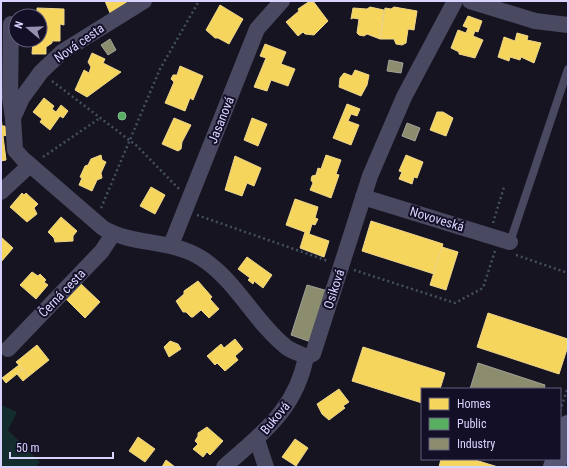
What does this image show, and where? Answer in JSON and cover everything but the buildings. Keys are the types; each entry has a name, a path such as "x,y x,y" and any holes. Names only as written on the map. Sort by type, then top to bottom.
{"street":[{"name":"Nová cesta","path":"14,118 22,98 41,72 62,52 144,1"},
{"name":"Jasanová","path":"171,245 257,29 282,1"},
{"name":"Osiková","path":"306,357 313,354 370,176 404,97 455,1"},
{"path":"470,1 535,21 568,25"},
{"name":"Nová cesta","path":"11,48 10,98 14,118 15,150 36,161 96,221 113,234"},
{"path":"1,192 36,161"},
{"name":"Novoveská","path":"363,196 506,248"},
{"path":"113,234 171,245 186,250 220,271 286,347 306,357"},
{"name":"Černá cesta","path":"8,349 102,251 113,234"},
{"name":"Buková","path":"224,467 257,440 284,410 297,390 303,375 306,357"},
{"path":"561,446 568,426"},
{"path":"257,440 266,467"}],"lane":[{"path":"506,248 568,69"}],"path":[{"path":"96,221 160,69 199,1"},
{"path":"41,72 130,141 187,205 341,266 455,303 483,288 506,248 568,273"},
{"path":"36,161 100,118"},
{"path":"496,214 504,187"},
{"path":"561,407 568,387"}],"green space":[{"path":"1,405 17,412 8,430 40,462 35,467 1,467"}]}
